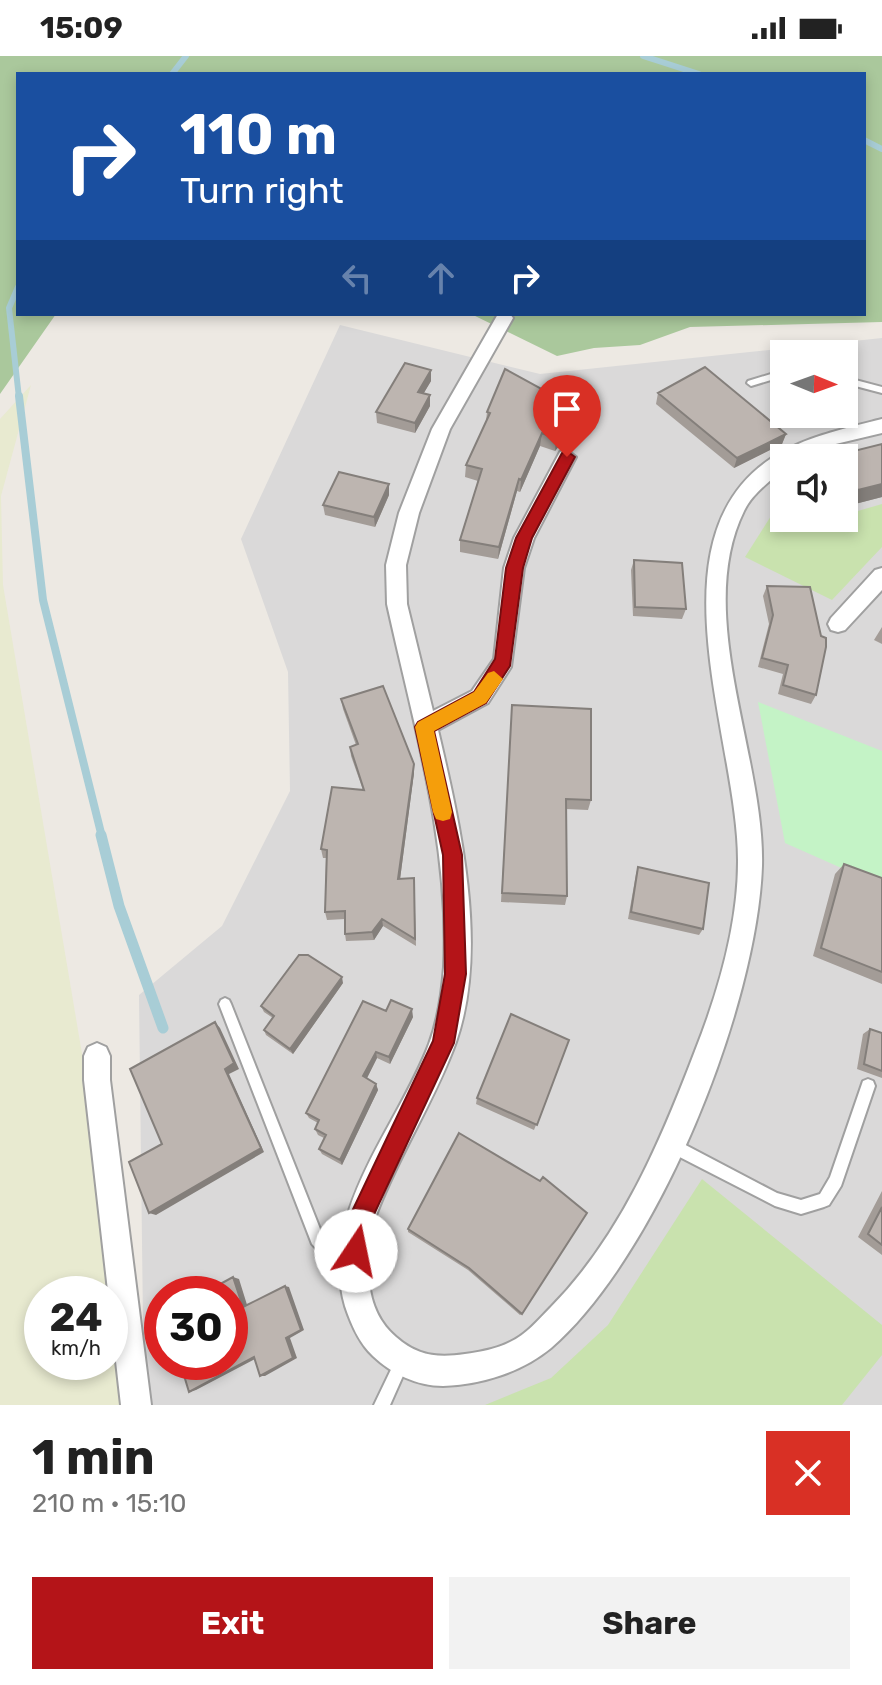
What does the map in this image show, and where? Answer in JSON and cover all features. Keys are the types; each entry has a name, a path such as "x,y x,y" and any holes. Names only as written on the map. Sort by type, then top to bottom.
{"street":[{"path":"504,318 441,429 409,513 396,565 397,604 452,855 456,974 443,1043 358,1224 353,1278 366,1328 384,1348 421,1370 459,1370 519,1354 552,1328 611,1260 685,1117 723,1004 746,914 750,866 748,817 717,622 716,575 722,538 737,504 770,470"},
{"path":"814,444 882,426"},
{"path":"424,727 480,697 504,661 514,568 524,538 567,457"},
{"path":"838,624 882,576"},
{"path":"97,1056 97,1080 136,1405"}],"lane":[{"path":"751,383 770,377"},
{"path":"858,384 882,390"},
{"path":"225,1004 317,1239 353,1278"},
{"path":"671,1145 775,1199 801,1207 824,1200 836,1181 868,1086"},
{"path":"382,1405 403,1360"}],"shaded area":[{"path":"340,325 540,374 770,350 770,428 858,428 858,341 882,338 882,1405 144,1405 139,995 222,926 290,791 288,672 241,539"}],"green space":[{"path":"0,56 882,56 882,322 690,327 640,345 594,348 557,356 475,316 866,316 866,72 16,72 16,316 55,316 0,394"},
{"path":"31,385 1,496 3,585 109,1214 114,1276 24,1276 24,1380 121,1380 123,1405 0,1405 0,419"},
{"path":"882,504 882,547 832,600 745,557 770,517 770,532 858,532 858,511"},
{"path":"758,702 882,751 882,886 785,843"},
{"path":"702,1179 882,1325 882,1355 842,1405 485,1405 551,1378 608,1325"}],"building":[{"path":"405,363 431,370 418,392 430,395 415,423 376,412"},
{"path":"705,367 770,421 770,428 779,428 786,434 737,458 658,393"},
{"path":"505,369 580,410 556,439 542,433 519,479 499,547 460,540 482,469 466,465 490,413 487,412"},
{"path":"882,444 882,484 858,490 858,450"},
{"path":"339,472 389,484 374,517 323,505"},
{"path":"634,560 682,563 686,609 635,607"},
{"path":"767,586 810,587 821,636 826,638 816,695 783,685 788,665 762,658 773,615"},
{"path":"383,686 414,764 398,879 414,878 415,939 382,919 372,932 345,934 345,911 325,912 327,850 321,849 332,787 364,790 350,747 358,744 341,699"},
{"path":"512,705 591,709 591,800 566,799 567,896 502,893"},
{"path":"844,864 882,878 882,972 821,948"},
{"path":"638,867 709,883 703,929 631,912"},
{"path":"299,955 308,955 342,977 290,1049 264,1030 274,1016 261,1006"},
{"path":"391,1000 412,1009 389,1057 376,1052 363,1076 376,1084 340,1160 319,1149 326,1135 315,1129 319,1120 306,1113 363,1001 386,1011"},
{"path":"511,1014 569,1040 537,1125 477,1098"},
{"path":"215,1022 234,1063 225,1069 261,1148 149,1213 129,1162 162,1144 130,1069"},
{"path":"870,1029 882,1033 882,1071 864,1064"},
{"path":"459,1133 540,1181 543,1177 587,1213 522,1314 469,1268 408,1229"},
{"path":"882,1207 882,1245 868,1234"},
{"path":"285,1286 301,1330 286,1338 293,1358 260,1376 254,1357 248,1360 248,1304"},
{"path":"185,1380 211,1380 189,1392"}],"waterway":[{"path":"174,72 186,56"},
{"path":"643,56 693,72"},
{"path":"866,141 882,149"},
{"path":"16,292 9,308 19,398"},
{"path":"19,396 43,600 102,837"},
{"path":"101,835 119,906 163,1028"}],"slow traffic":[{"path":"443,812 424,727 480,697 494,679"}],"route":[{"path":"356,1251 358,1224 443,1043 456,974 452,855 424,727 480,697 493,682 504,661 507,645 514,568 524,538 567,457"}]}
